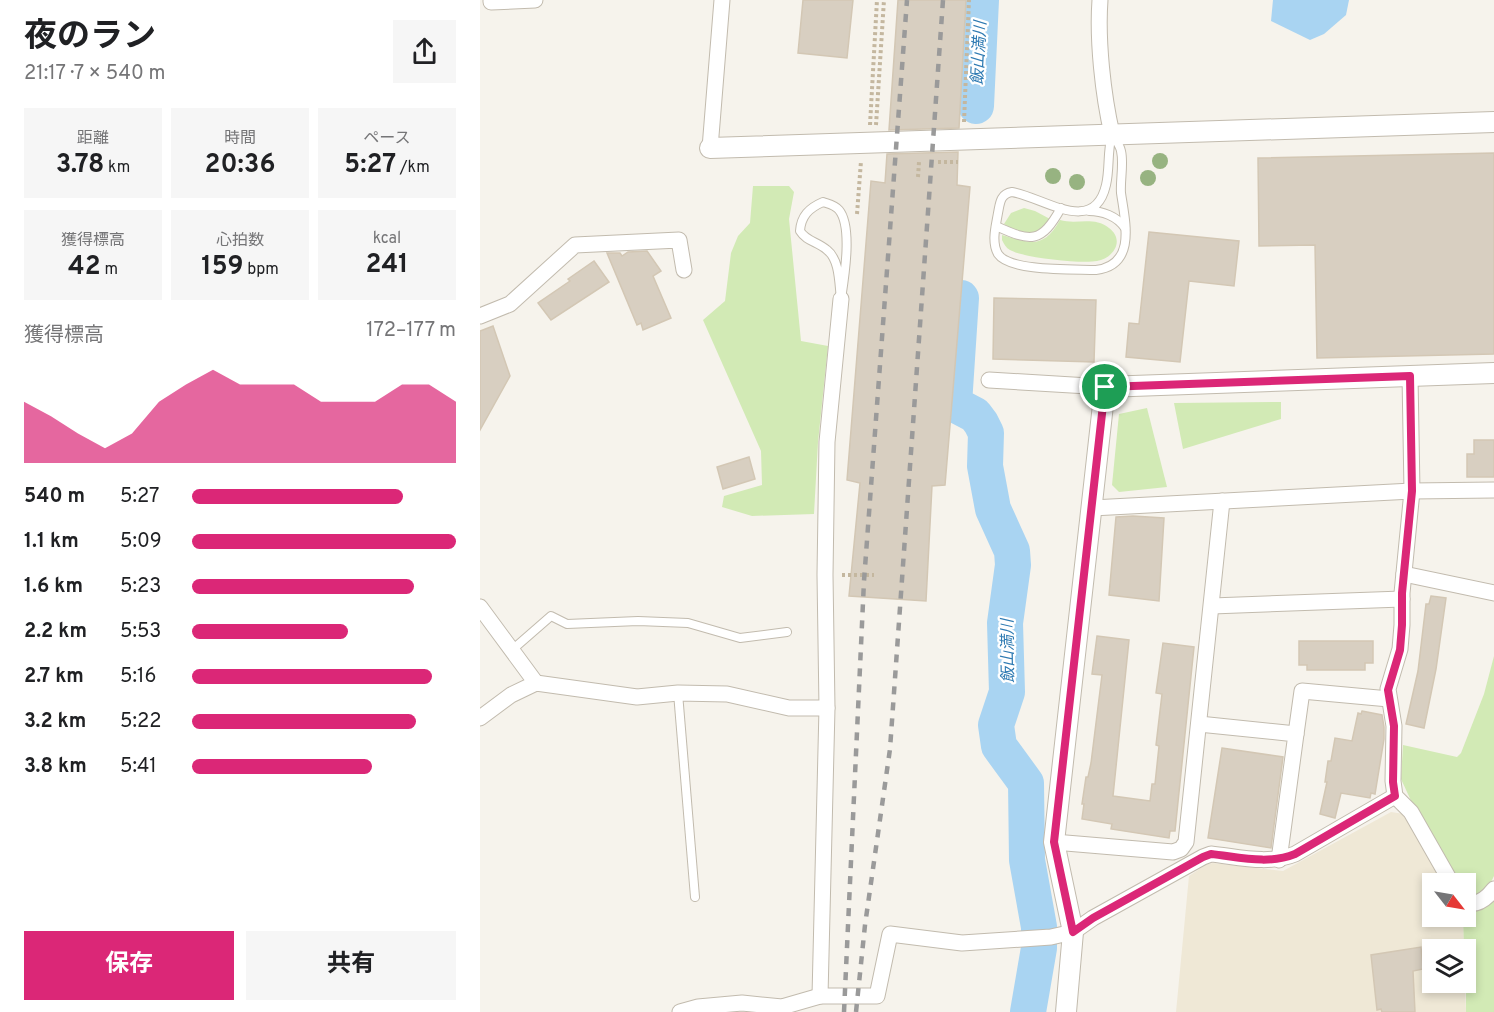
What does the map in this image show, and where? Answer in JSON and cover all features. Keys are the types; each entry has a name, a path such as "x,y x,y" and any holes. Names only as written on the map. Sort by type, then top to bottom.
{"street":[{"path":"491,0 491,2 535,0"},
{"path":"722,0 710,148 868,149 963,140 1494,122"},
{"path":"1100,0 1098,21 1112,134"},
{"path":"480,316 510,304 575,245 679,240 684,270"},
{"path":"820,996 827,708 825,574 827,442 841,299"},
{"path":"989,380 1105,387 1494,373"},
{"path":"1410,376 1412,491 1402,599 1400,650 1388,690 1394,726 1393,782 1395,796 1411,812 1446,873"},
{"path":"1066,1012 1073,932 1054,842 1105,387"},
{"path":"1092,508 1412,491 1494,490"},
{"path":"1054,842 1173,852 1181,849 1186,842 1222,501"},
{"path":"1404,574 1494,593"},
{"path":"1212,606 1402,599"},
{"path":"482,613 536,683"},
{"path":"480,718 511,695 536,683 637,697 678,693 727,694 789,708 827,708"},
{"path":"1279,860 1302,691 1389,699"},
{"path":"1199,724 1296,734"},
{"path":"680,1012 698,1007 782,1007 820,996 877,996 890,934 962,943 1051,937 1073,932 1093,918 1203,857 1211,854 1279,860 1295,854 1395,796"},
{"path":"1476,903 1490,895 1494,889"}],"lane":[{"path":"1087,211 1098,201 1106,186 1108,150 1112,134"},
{"path":"1112,134 1121,151 1121,193 1126,231 1125,247 1115,263 1106,269 1096,270 1021,266 1007,262 999,255 996,247 996,226 1001,199 1006,193 1019,193 1071,212 1096,211 1111,216 1122,224 1126,231"},
{"path":"823,202 834,205 844,220 847,250 841,299 837,266 833,256 827,249 803,236 800,231 802,219 808,210 823,202"},
{"path":"996,226 1026,237 1035,236 1051,227 1061,208"},
{"path":"512,650 551,616 567,624 638,621 688,623 740,638 787,632"},
{"path":"678,693 695,897"}],"path":[{"path":"868,149 877,0"},
{"path":"857,219 868,149 884,0"},
{"path":"963,140 969,0"},
{"path":"918,177 919,162 958,162"},
{"path":"825,574 874,575"}],"shaded area":[{"path":"1391,812 1404,814 1438,873 1422,873 1422,927 1463,927 1464,939 1422,939 1422,993 1465,993 1466,1012 1176,1012 1189,876 1207,864 1213,863 1283,871"}],"green space":[{"path":"753,186 789,186 794,192 789,219 801,341 828,346 818,442 814,514 752,516 722,507 724,496 762,485 761,451 703,320 725,301 731,253 738,236 750,223"},
{"path":"1024,208 1050,219 1035,232 1023,232 1004,224 1011,213"},
{"path":"1060,220 1103,224 1114,233 1117,243 1115,248 1108,256 1097,261 1067,261 1017,253 1007,248 1002,240 1002,235 1028,242 1042,240 1054,230"},
{"path":"1281,402 1281,419 1183,449 1174,403"},
{"path":"1147,408 1167,487 1119,492 1112,485 1119,414"},
{"path":"1494,656 1494,876 1485,890 1476,895 1476,873 1453,873 1413,805 1401,779 1403,745 1457,757 1461,753 1484,694"},
{"path":"1494,898 1494,1012 1466,1012 1466,993 1476,993 1476,939 1464,939 1463,927 1476,927 1476,910"}],"water":[{"path":"1273,0 1349,0 1346,15 1324,34 1310,40 1271,21"}],"building":[{"path":"803,0 853,0 847,58 798,53"},
{"path":"898,0 966,0 959,128 889,130"},
{"path":"958,152 957,185 970,187 945,485 932,486 926,601 849,596 860,483 847,480 871,181 885,183 887,154"},
{"path":"1494,153 1494,354 1317,358 1315,245 1259,246 1258,158"},
{"path":"1149,232 1239,241 1234,286 1189,281 1180,362 1126,357 1129,323 1139,324"},
{"path":"647,251 661,271 653,276 671,318 643,330 641,323 637,325 607,253 620,253 622,256 628,252"},
{"path":"594,261 609,282 551,320 538,303"},
{"path":"994,298 1096,300 1094,362 993,359"},
{"path":"493,326 510,376 480,430 480,331"},
{"path":"1474,440 1494,440 1494,477 1467,477 1467,454 1474,454"},
{"path":"749,457 755,479 723,489 717,467"},
{"path":"1116,517 1164,518 1159,601 1109,595"},
{"path":"1431,596 1446,598 1436,669 1424,728 1406,724 1418,671 1426,604 1429,604"},
{"path":"1097,636 1129,640 1113,796 1150,801 1152,784 1155,784 1159,746 1156,745 1162,694 1156,693 1163,643 1194,647 1175,831 1170,831 1169,838 1111,829 1112,824 1082,819 1084,804 1082,804 1086,777 1088,777 1091,763 1102,675 1092,674"},
{"path":"1299,641 1373,641 1373,663 1365,663 1365,670 1307,670 1307,665 1299,665"},
{"path":"1362,711 1382,715 1384,727 1375,794 1371,793 1370,798 1341,793 1335,818 1320,814 1327,782 1325,782 1328,761 1331,761 1335,738 1352,741 1358,713 1361,714"},
{"path":"1222,748 1283,757 1271,848 1208,838"},
{"path":"1421,947 1422,969 1413,971 1415,1012 1377,1010 1371,955"}],"waterway":[{"name":"飯山満川","path":"976,106 981,0"},
{"name":"飯山満川","path":"961,298 954,404 975,415 986,433 985,466 993,509 1012,551 1013,565 1005,623 1007,692 996,725 999,746 1026,783 1027,860 1039,927 1039,948 1028,1012"}],"railway":[{"path":"844,1012 864,581 907,0"},
{"path":"856,1012 865,925 890,749 943,0"}],"route":[{"path":"1410,376 1412,491 1402,593 1400,650 1388,690 1394,726 1395,796 1295,854 1282,859 1272,861 1211,854 1203,857 1093,918 1073,932 1054,842 1105,387 1410,376"}]}
